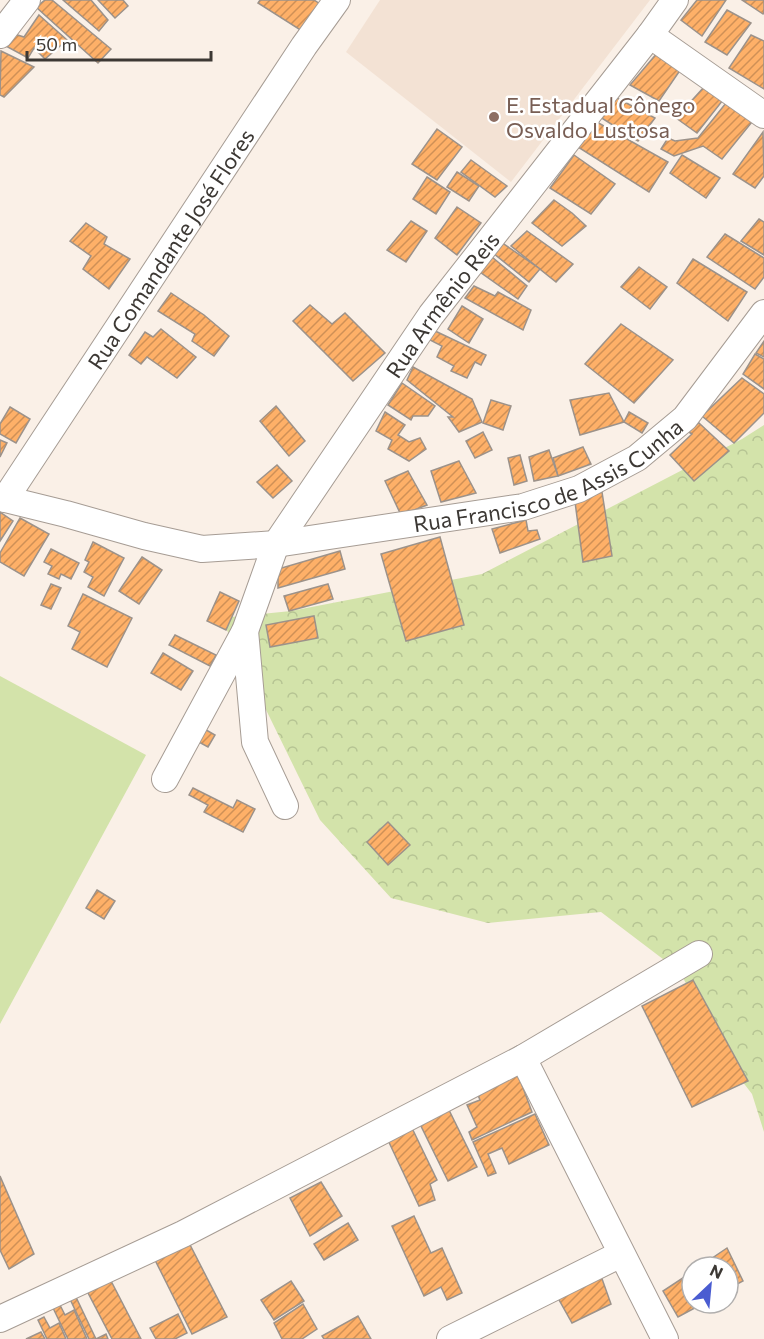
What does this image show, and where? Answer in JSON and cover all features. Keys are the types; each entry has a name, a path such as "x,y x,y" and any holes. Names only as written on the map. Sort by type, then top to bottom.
{"street":[{"path":"0,35 27,0"},
{"name":"Rua Comandante José Flores","path":"2,498 297,56 337,0"},
{"name":"Rua Armênio Reis","path":"165,779 245,631 276,544 431,315 675,0"},
{"path":"650,35 764,115"},
{"name":"Rua Francisco de Assis Cunha","path":"2,498 202,549 276,544 524,507 579,489 637,458 685,418 764,313"},
{"name":"Rua Armênio Reis","path":"245,631 255,742 285,806"},
{"path":"0,1319 183,1234 523,1058 699,954"},
{"path":"523,1058 664,1339"},
{"path":"450,1339 621,1254"}],"shaded area":[{"name":"E. Estadual Cônego Osvaldo Lustosa","path":"380,0 650,0 511,182 346,52"}],"green space":[{"path":"764,425 764,1132 752,1094 725,1059 680,972 601,912 488,923 391,898 320,820 221,618 291,611 482,574 742,439"},
{"path":"0,676 146,755 0,1024"}],"building":[{"path":"45,0 52,0 111,49 98,63 36,7"},
{"path":"63,0 91,0 108,20 99,31"},
{"path":"98,0 123,0 128,6 115,18"},
{"path":"260,0 314,0 320,4 302,31 258,3"},
{"path":"697,0 726,0 702,36 681,20"},
{"path":"742,0 764,0 763,14"},
{"path":"727,10 751,23 727,55 705,42"},
{"path":"39,15 67,40 45,59 34,48 28,58 4,45 11,33 24,37"},
{"path":"751,35 764,41 764,89 729,68"},
{"path":"1,51 34,67 4,97 0,95"},
{"path":"658,52 683,66 659,101 630,85"},
{"path":"704,87 723,100 697,133 676,118"},
{"path":"613,96 655,118 638,141 600,117"},
{"path":"726,103 752,122 722,159 703,146 674,156 661,149 668,138 675,141 698,138"},
{"path":"595,121 668,162 649,192 578,147"},
{"path":"437,129 462,147 437,180 412,164"},
{"path":"763,132 764,176 755,188 733,174"},
{"path":"574,155 615,184 591,214 550,188"},
{"path":"682,155 720,178 706,198 670,173"},
{"path":"471,160 507,186 495,197 461,172"},
{"path":"457,172 479,186 469,201 447,187"},
{"path":"427,177 450,192 436,214 413,199"},
{"path":"554,200 586,226 562,246 532,223"},
{"path":"457,207 481,223 457,255 435,238"},
{"path":"759,219 764,222 764,255 741,241"},
{"path":"411,221 427,231 406,262 387,250"},
{"path":"86,223 107,237 104,244 130,259 109,289 83,269 91,256 70,241"},
{"path":"527,231 573,264 556,282 511,246"},
{"path":"725,234 764,258 764,277 755,289 707,257"},
{"path":"501,242 540,269 529,282 493,253"},
{"path":"492,257 527,286 518,299 480,272"},
{"path":"693,259 747,292 728,321 677,283"},
{"path":"639,267 667,287 650,309 621,287"},
{"path":"474,286 495,296 498,292 531,310 523,330 465,298"},
{"path":"171,293 204,315 229,336 214,356 192,341 195,334 158,311"},
{"path":"310,305 332,324 345,313 385,353 353,381 293,321"},
{"path":"462,306 483,319 469,343 448,329"},
{"path":"621,324 673,360 634,403 585,364"},
{"path":"161,329 196,357 177,378 147,357 141,364 129,355 145,332 153,337"},
{"path":"433,330 486,355 481,365 475,362 467,378 451,371 454,366 437,357 442,346 428,339"},
{"path":"764,341 764,357 756,353"},
{"path":"755,354 764,359 764,389 743,374"},
{"path":"413,367 472,399 482,422 459,432 448,417 453,417 407,380"},
{"path":"742,378 764,394 764,413 734,443 702,416"},
{"path":"402,383 435,406 428,416 413,416 411,420 388,405"},
{"path":"609,393 624,422 580,435 570,400"},
{"path":"491,400 511,406 503,430 483,423"},
{"path":"276,406 305,441 289,456 260,421"},
{"path":"10,407 30,419 16,443 0,434 0,424"},
{"path":"385,412 405,425 398,435 409,442 420,438 426,449 409,461 388,449 392,440 376,431"},
{"path":"629,412 648,423 642,433 624,422"},
{"path":"699,423 729,451 694,481 670,455 692,434 687,431"},
{"path":"483,432 492,450 475,458 466,441"},
{"path":"0,440 7,443 0,457"},
{"path":"583,447 591,464 558,476 553,458"},
{"path":"549,450 558,476 534,481 529,457"},
{"path":"520,455 527,481 514,485 508,458"},
{"path":"459,461 476,493 441,502 431,471"},
{"path":"277,465 292,481 273,498 257,482"},
{"path":"408,471 427,505 401,515 385,481"},
{"path":"602,492 612,556 583,562 575,502"},
{"path":"0,512 13,521 0,541"},
{"path":"20,518 49,534 24,576 0,562 0,553"},
{"path":"526,520 528,531 537,530 540,539 500,553 492,529"},
{"path":"440,537 464,625 406,641 381,554"},
{"path":"93,542 124,558 104,596 88,587 93,577 84,572 89,562 85,560"},
{"path":"51,549 79,563 71,579 61,574 59,579 48,574 52,566 44,562"},
{"path":"340,551 345,569 278,588 278,569"},
{"path":"142,557 162,570 139,604 119,591"},
{"path":"51,584 61,588 51,609 41,605"},
{"path":"328,584 333,599 289,611 284,596"},
{"path":"220,592 239,601 226,630 207,621"},
{"path":"83,594 132,618 107,667 72,649 80,632 68,626"},
{"path":"314,616 318,638 270,647 266,625"},
{"path":"175,635 216,655 210,666 169,645"},
{"path":"163,653 193,671 181,690 151,673"},
{"path":"201,727 215,735 208,747 195,740"},
{"path":"193,788 233,808 237,800 255,809 243,832 204,812 208,805 189,795"},
{"path":"388,822 410,845 388,865 367,842"},
{"path":"97,890 115,901 104,919 86,908"},
{"path":"693,980 748,1081 692,1107 642,1006"},
{"path":"521,1067 529,1081 522,1085 532,1112 472,1140 469,1132 477,1127 467,1105 480,1100 476,1090"},
{"path":"448,1108 477,1167 448,1181 419,1122"},
{"path":"535,1114 549,1145 509,1164 502,1148 488,1154 496,1173 488,1176 473,1142"},
{"path":"411,1126 437,1180 430,1184 435,1200 419,1206 386,1136"},
{"path":"0,1176 34,1254 9,1269 0,1250"},
{"path":"321,1182 342,1216 310,1236 290,1198"},
{"path":"414,1216 431,1253 442,1248 462,1293 447,1300 441,1287 424,1296 392,1226"},
{"path":"348,1223 358,1240 324,1260 314,1244"},
{"path":"185,1235 227,1317 192,1334 151,1252"},
{"path":"727,1248 730,1255 717,1255"},
{"path":"601,1276 611,1304 572,1323 558,1298"},
{"path":"109,1277 141,1339 112,1339 86,1289"},
{"path":"680,1280 682,1315 678,1317 663,1291"},
{"path":"291,1281 304,1301 274,1320 261,1300"},
{"path":"74,1293 96,1339 89,1339 68,1295"},
{"path":"303,1304 317,1329 302,1339 282,1339 274,1323"},
{"path":"60,1305 65,1315 74,1310 87,1339 68,1339 53,1308"},
{"path":"178,1314 187,1333 175,1339 156,1339 150,1328"},
{"path":"358,1316 371,1339 324,1339 322,1336"},
{"path":"44,1317 50,1328 59,1323 66,1339 47,1339 38,1320"},
{"path":"41,1332 45,1339 26,1339"},
{"path":"106,1334 108,1339 96,1339"}],"place":[{"name":"E. Estadual Cônego Osvaldo Lustosa","path":"494,117"}]}
